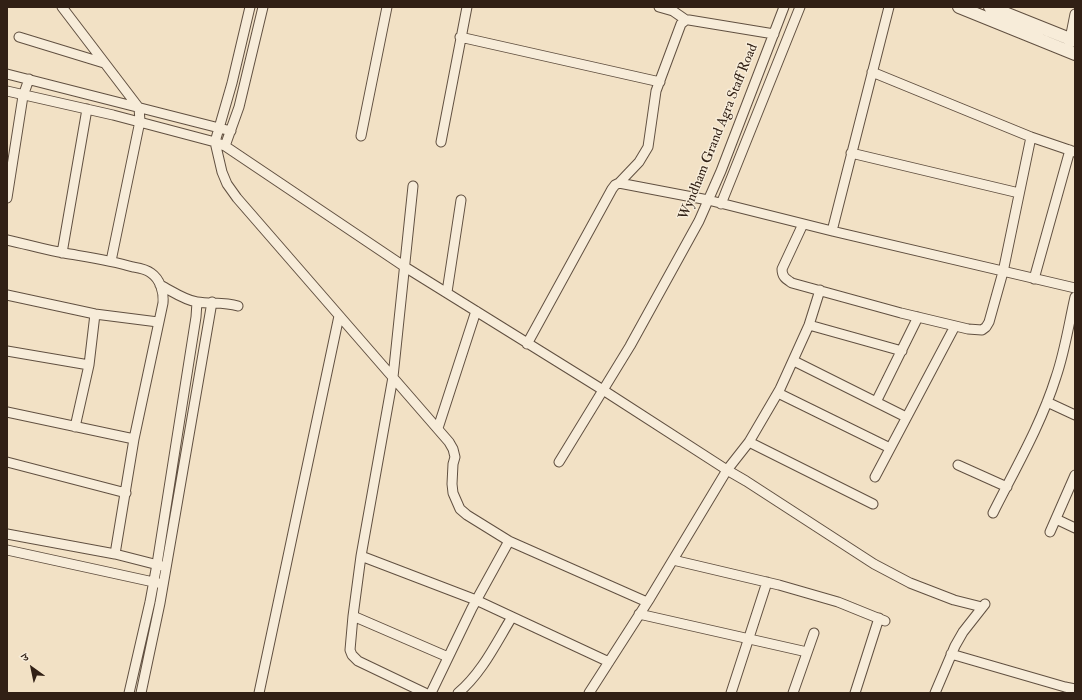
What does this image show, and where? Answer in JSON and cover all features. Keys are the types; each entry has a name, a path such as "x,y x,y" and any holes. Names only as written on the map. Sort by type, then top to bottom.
{"street":[{"path":"62,7 139,108 140,122 111,261"},
{"path":"250,7 232,83 215,142 222,172 227,184 236,198 438,428 453,449 455,457 452,484 453,493 460,509 509,541 647,602"},
{"path":"225,146 239,107 263,7"},
{"path":"361,136 387,7"},
{"path":"441,142 466,7"},
{"path":"659,7 673,11 686,20 774,34"},
{"name":"Wyndham Grand Agra Staff Road","path":"559,462 630,346 699,221 721,171 784,7"},
{"path":"721,204 800,7"},
{"path":"832,231 889,7"},
{"path":"959,7 1071,53 1075,14"},
{"path":"990,7 1072,40"},
{"path":"527,344 612,188 620,183 639,162 648,147 654,104 660,82 681,24 686,20"},
{"path":"19,37 104,63"},
{"path":"460,37 660,82"},
{"path":"872,72 1031,136 1073,151 1034,280"},
{"path":"7,74 230,131"},
{"path":"7,198 23,96 29,79"},
{"path":"7,91 23,96 140,122 225,146 405,267 603,390 874,564 910,583 954,600 984,605 963,632 951,654 935,693"},
{"path":"62,253 87,109"},
{"path":"803,224 782,269 782,274 785,279 792,283 918,317 955,326 982,330 986,327 1003,272 1031,136"},
{"path":"851,153 1020,193"},
{"path":"620,183 708,200 1034,280 1075,288"},
{"path":"413,186 393,377 361,556 350,650 354,658 425,693"},
{"path":"447,292 461,200"},
{"path":"7,240 62,253 111,261 144,270 156,278 160,285 163,299 134,439 115,554"},
{"path":"160,285 182,297 196,302 228,303 238,306"},
{"path":"589,693 640,614 727,470 749,442 778,393 794,361 809,325 820,290"},
{"path":"7,295 95,314 158,322"},
{"path":"993,513 1047,402 1057,376 1075,297"},
{"path":"128,693 150,602 157,564 196,317 196,302"},
{"path":"141,693 164,583 212,302"},
{"path":"438,428 476,311"},
{"path":"75,427 89,365 95,314"},
{"path":"259,693 339,316"},
{"path":"876,402 918,317"},
{"path":"809,325 902,351"},
{"path":"875,477 955,326"},
{"path":"7,351 89,365"},
{"path":"794,361 906,417"},
{"path":"778,393 890,448"},
{"path":"1047,402 1075,415"},
{"path":"7,412 134,439"},
{"path":"749,442 873,504"},
{"path":"7,462 126,493"},
{"path":"958,465 1006,487"},
{"path":"1050,532 1075,476"},
{"path":"1056,519 1075,528"},
{"path":"7,534 115,554 157,564 166,568"},
{"path":"430,693 476,600 509,541"},
{"path":"7,550 153,582 164,583"},
{"path":"361,556 476,600 609,662"},
{"path":"673,560 767,582 838,602 882,620 855,693"},
{"path":"731,693 767,582"},
{"path":"640,614 807,652"},
{"path":"353,616 448,657"},
{"path":"458,693 468,684 485,662 512,617"},
{"path":"793,693 814,633"},
{"path":"951,654 1075,689"}]}
